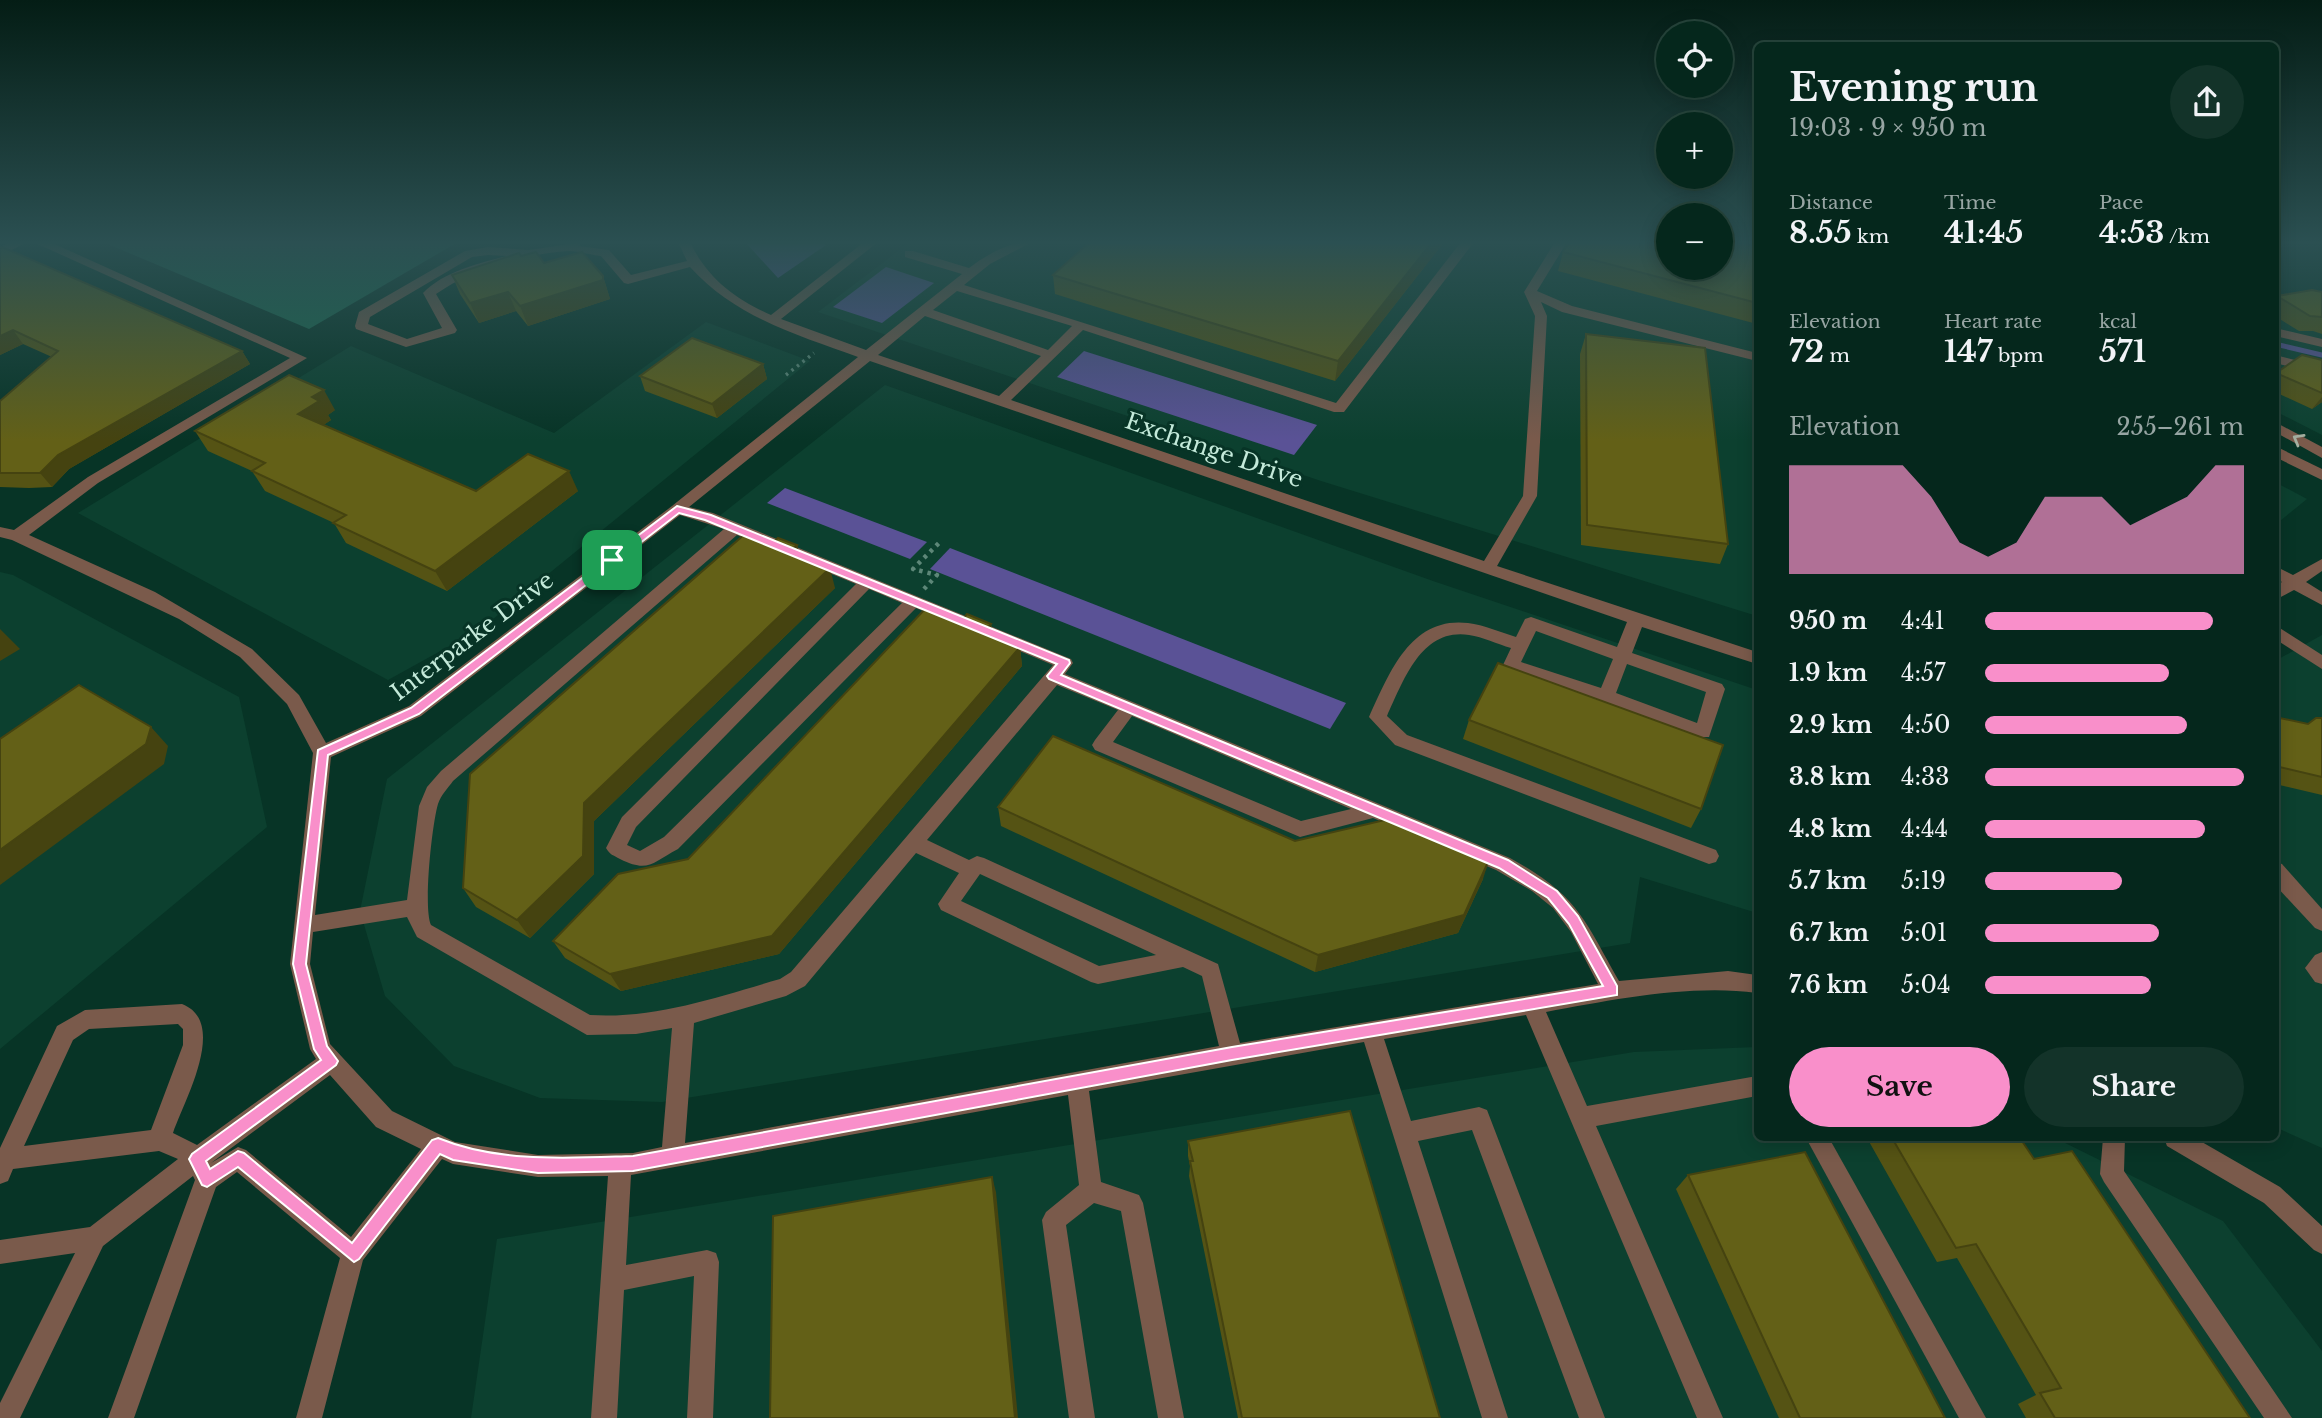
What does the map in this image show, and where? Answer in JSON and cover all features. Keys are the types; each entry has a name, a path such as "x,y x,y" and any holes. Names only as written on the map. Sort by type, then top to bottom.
{"street":[{"path":"8,534 93,480 300,358 187,308"},
{"path":"376,308 364,315 361,326 406,343 450,330 438,308"},
{"name":"Exchange Drive","path":"750,308 772,320 869,356 1637,620 1754,657"},
{"path":"772,320 787,308"},
{"name":"Interparke Drive","path":"322,753 415,711 677,509 930,308"},
{"path":"1026,308 1339,409 1417,308"},
{"path":"1488,568 1530,496 1541,316 1537,308"},
{"path":"1565,308 1754,356"},
{"path":"925,312 1050,355"},
{"path":"1002,401 1081,325"},
{"path":"2279,333 2322,343"},
{"path":"2279,360 2322,370"},
{"path":"2279,428 2322,453"},
{"path":"2279,453 2322,475"},
{"path":"677,509 735,528 1065,663 798,979 786,987 684,1014 628,1026 608,1028 587,1025 424,931 417,916 417,907 428,806 434,792 447,776 735,528"},
{"path":"8,534 149,596 246,653 293,700 322,753 300,964 321,1049 384,1119 453,1153 538,1166 620,1164 1077,1081 1613,991 1728,980 1754,984"},
{"path":"2279,591 2322,564"},
{"path":"2279,573 2322,599"},
{"path":"867,582 629,822 616,848 640,860 671,843 913,601"},
{"path":"1606,696 1637,620"},
{"path":"1531,623 1716,689 1703,732 1511,665 1520,645 1531,623"},
{"path":"1520,645 1465,628 1433,632 1410,652 1378,717 1401,740 1709,856"},
{"path":"2279,634 2322,663"},
{"path":"1053,676 1503,864 1552,894 1574,920 1613,991"},
{"path":"1129,708 1101,745 1300,829 1375,810"},
{"path":"914,843 972,870"},
{"path":"1184,958 1098,975 948,904 976,864 1211,970 1232,1054"},
{"path":"2279,875 2322,922"},
{"path":"304,925 417,907"},
{"path":"2322,961 2315,968 2322,975"},
{"path":"1532,1004 1710,1418"},
{"path":"3,1166 65,1033 85,1020 182,1014 193,1025 194,1045 159,1140"},
{"path":"673,1156 684,1014"},
{"path":"1371,1031 1495,1418"},
{"path":"0,1252 95,1238 202,1169 331,1061"},
{"path":"1077,1081 1091,1190"},
{"path":"1581,1118 1754,1087"},
{"path":"1404,1133 1479,1118 1592,1418"},
{"path":"3,1166 159,1140 181,1146 202,1169"},
{"path":"1819,1141 1973,1418"},
{"path":"2114,1141 2112,1174 2279,1418"},
{"path":"2180,1141 2272,1195 2322,1242"},
{"path":"309,1418 354,1254 438,1146"},
{"path":"202,1169 238,1158 354,1254"},
{"path":"604,1418 620,1164"},
{"path":"121,1418 202,1169"},
{"path":"1082,1418 1054,1220 1091,1190"},
{"path":"1091,1190 1130,1203 1171,1418"},
{"path":"6,1418 95,1238"},
{"path":"612,1280 707,1262 700,1418"}],"path":[{"path":"786,375 814,353"},
{"path":"913,601 937,575 913,569 941,541"}],"shaded area":[{"path":"260,308 345,308 309,329"},
{"path":"823,308 1754,308 1754,615 1321,481 818,312"},
{"path":"837,308 901,308 882,323"},
{"path":"2279,308 2322,308 2322,435 2279,413"},
{"path":"706,322 810,361 482,628 388,680 78,513 351,346 554,433"},
{"path":"1084,351 1317,425 1294,455 1057,377"},
{"path":"885,385 1433,581 1754,689 1754,912 1640,877 1630,943 662,1102 540,1098 454,1066 385,996 360,911 387,779"},
{"path":"2279,484 2307,499 2279,522"},
{"path":"785,488 927,542 910,559 767,503"},
{"path":"950,548 1346,703 1330,729 930,569"},
{"path":"0,572 13,575 239,697 267,827 0,1049"},
{"path":"2322,635 2322,1148 2279,1129 2279,659"},
{"path":"1754,1047 1754,1141 2061,1141 2223,1221 2322,1351 2322,1418 471,1418 497,1239 1634,1052"}],"building":[{"path":"0,308 143,308 242,351 58,455 40,473 0,473 0,401 58,351 13,330 0,336"},
{"path":"1163,308 1380,308 1338,361"},
{"path":"2297,308 2322,308 2322,317 2310,316"},
{"path":"1586,334 1705,348 1728,544 1587,525"},
{"path":"692,338 763,364 712,404 640,376"},
{"path":"2302,355 2322,360 2322,393 2279,374 2279,371"},
{"path":"289,375 324,390 312,397 319,401 298,414 476,491 528,454 569,471 435,571 333,523 346,515 252,471 265,463 195,431"},
{"path":"746,533 771,544 778,538 797,545 790,551 830,568 584,803 583,856 517,920 463,888 470,774"},
{"path":"926,608 960,622 967,614 991,624 984,632 1020,647 772,936 610,974 553,941 618,874 688,859"},
{"path":"1498,663 1723,745 1701,809 1469,720"},
{"path":"79,685 151,727 146,744 0,850 0,739"},
{"path":"2279,718 2308,724 2316,718 2322,718 2322,777 2279,767"},
{"path":"1053,736 1295,841 1389,819 1489,860 1464,915 1318,955 998,807"},
{"path":"1350,1111 1440,1418 1242,1418 1188,1141"},
{"path":"1894,1141 2022,1141 2034,1159 2072,1151 2250,1418 2055,1418 2040,1393 2061,1388 1976,1244 1956,1248"},
{"path":"1805,1152 1945,1418 1800,1418 1688,1175"},
{"path":"992,1177 1015,1418 770,1418 773,1216"}],"waterway":[{"path":"2279,345 2322,355"}],"route":[{"path":"677,509 708,517 1065,663 1053,676 1503,864 1528,878 1552,894 1574,920 1613,991 1232,1054 633,1164 538,1166 453,1153 438,1146 354,1254 238,1158 207,1179 197,1159 331,1061 321,1049 300,964 322,753 415,711 612,560 677,509"}]}
